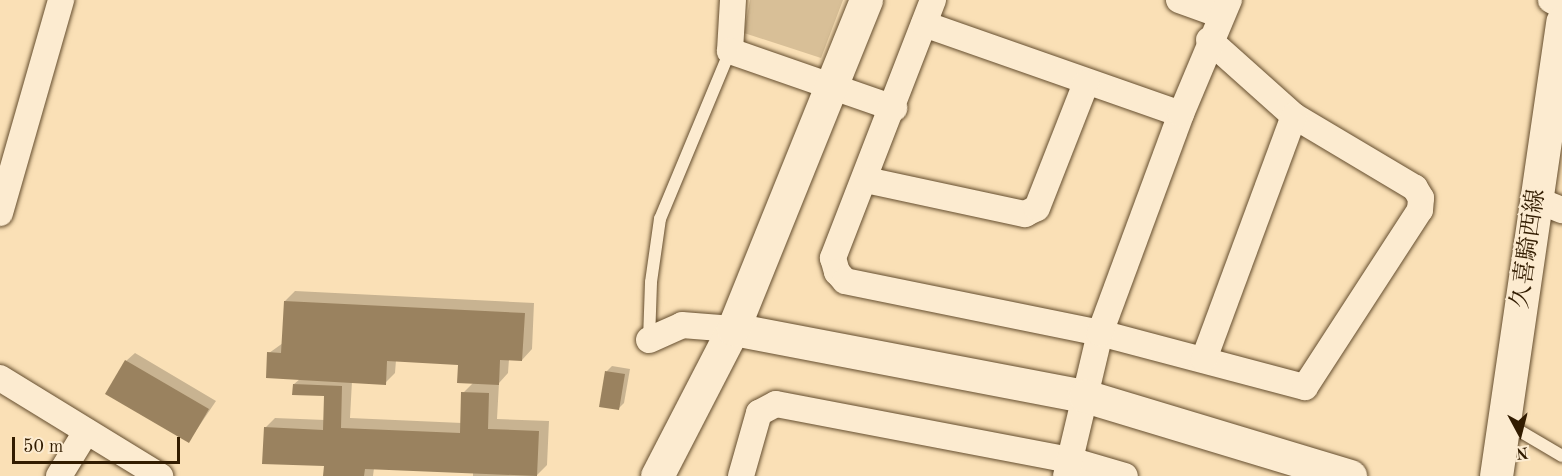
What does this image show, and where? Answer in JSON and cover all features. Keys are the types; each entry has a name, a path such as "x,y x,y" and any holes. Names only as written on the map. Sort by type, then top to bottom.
{"street":[{"path":"0,213 5,175 61,0"},
{"path":"733,0 730,51 894,108"},
{"path":"661,475 733,329 866,0"},
{"path":"933,0 894,108 833,258 837,272 844,281 1100,333 1204,358 1305,387 1420,210 1421,198 1415,188 1294,116 1209,40"},
{"path":"1068,468 1100,333 1209,40 1225,8 1179,0"},
{"path":"1551,0 1562,6"},
{"name":"久喜騎西線","path":"1496,476 1549,205 1562,21"},
{"path":"924,24 1086,83 1181,114"},
{"path":"866,180 1025,213 1037,208 1086,83"},
{"path":"1204,358 1294,116"},
{"path":"649,340 682,325 733,329 1085,396 1350,476"},
{"path":"0,378 160,476"},
{"path":"741,476 759,413 776,404 1068,468 1125,476"},
{"path":"60,476 86,432"}],"lane":[{"path":"649,340 651,282 660,219 730,51"},
{"path":"1505,423 1562,456"}],"shaded area":[{"path":"750,0 843,0 821,58 744,33"}],"building":[{"path":"284,301 525,313 522,361 500,360 499,385 457,383 458,365 387,361 386,385 266,378 267,352 281,353"},
{"path":"125,360 209,409 189,443 105,394"},
{"path":"605,371 625,374 619,410 599,407"},
{"path":"293,384 342,386 341,428 460,433 461,392 489,393 488,429 539,431 537,476 365,469 364,476 323,476 324,466 262,464 264,427 323,430 324,396 292,395"}]}
